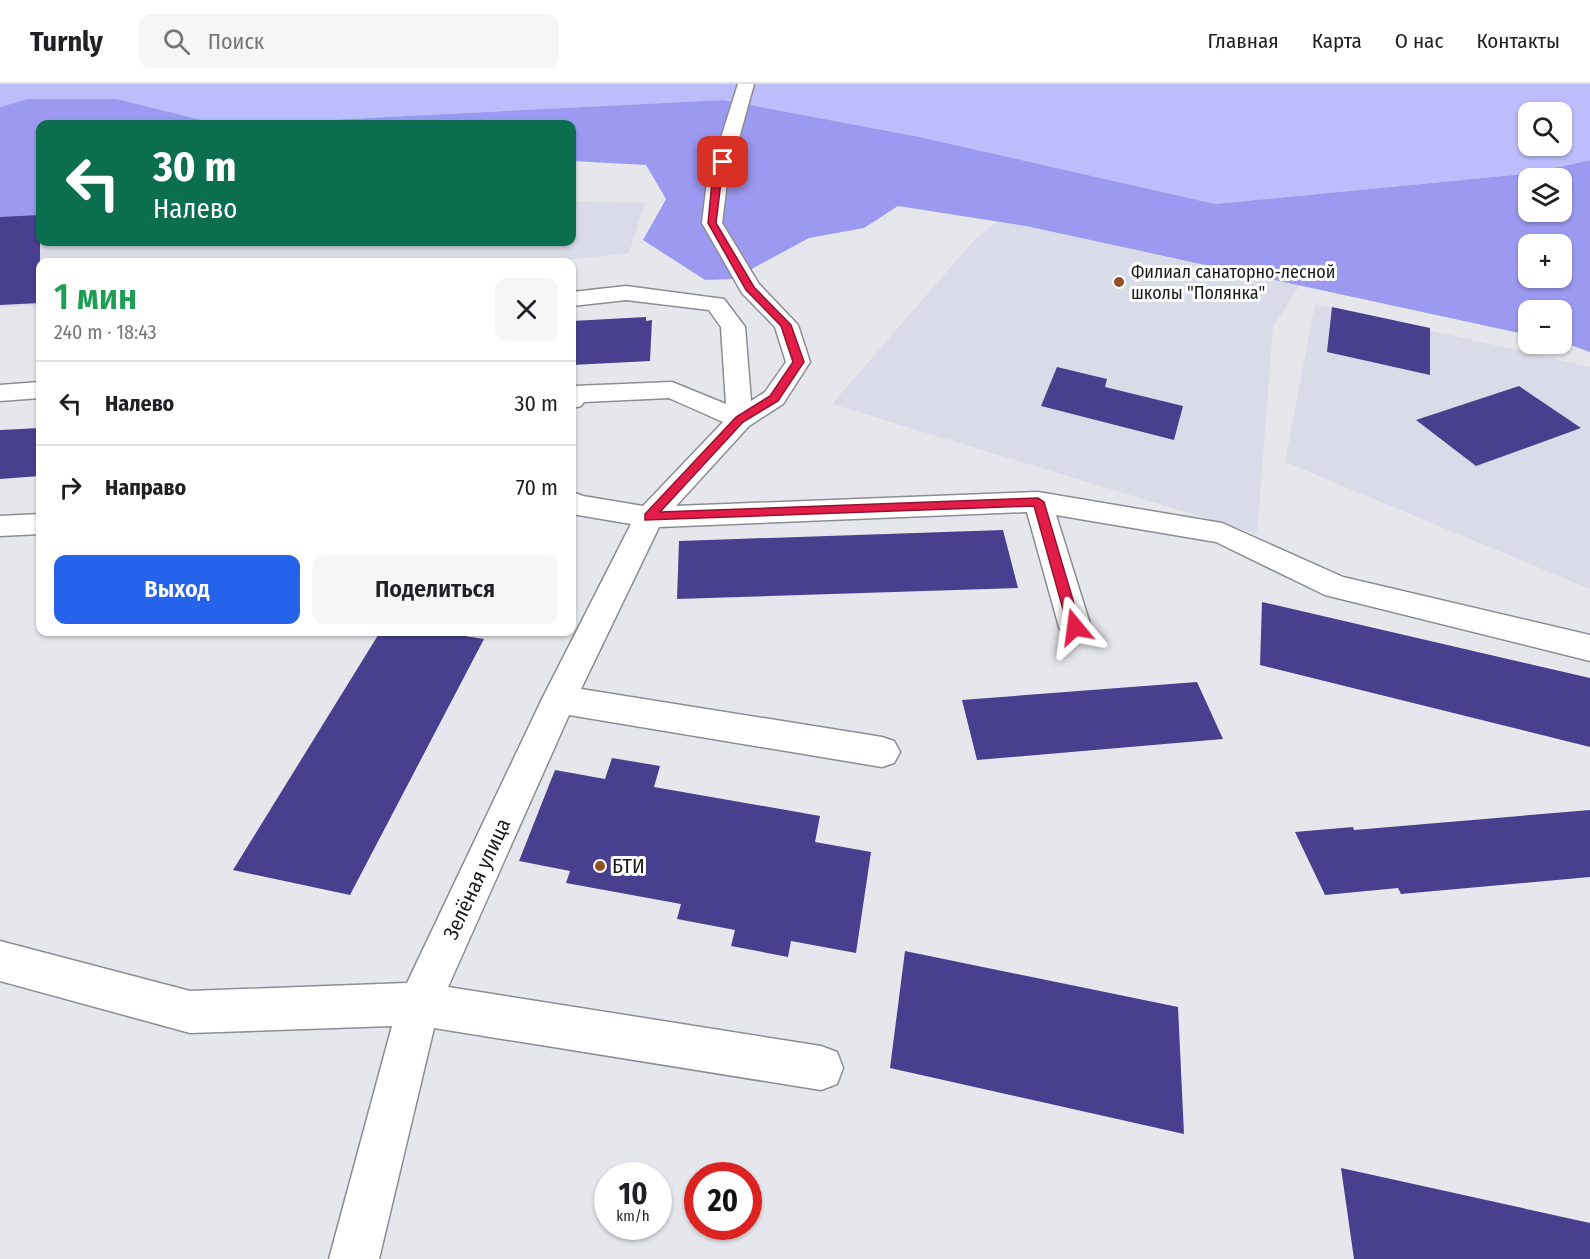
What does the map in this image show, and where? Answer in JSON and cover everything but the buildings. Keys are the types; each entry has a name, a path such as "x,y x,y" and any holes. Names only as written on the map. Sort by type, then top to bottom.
{"street":[{"name":"Зелёная улица","path":"354,1259 420,1004 559,699 649,517 740,420 774,398 798,362 786,325 750,288 712,223 717,182 746,84"},
{"path":"576,299 626,293 716,304 733,327 740,420 672,390 576,394"},
{"path":"0,393 36,390"},
{"path":"576,505 649,517 1038,502 1222,533 1336,587 1590,648"},
{"path":"1038,502 1075,627"},
{"path":"0,526 36,524"},
{"path":"559,699 882,752"},
{"path":"0,961 190,1012 420,1004 820,1068"}],"shaded area":[{"path":"0,84 1590,84 1590,160 1555,168 1518,168 1518,174 1215,204 920,137 724,100 326,120 202,120 117,99 27,99 0,107"},
{"path":"27,99 117,99 202,120 36,120 36,217 0,220 0,107"},
{"path":"724,100 920,137 1215,204 1518,174 1518,222 1572,222 1572,168 1555,168 1590,160 1590,352 1572,346 1572,300 1518,300 1518,333 1026,226 898,206 864,228 809,238 733,279 705,280 643,240 666,199 646,165 576,161 576,120 326,120"},
{"name":"Филиал санаторно-лесной школы \"Полянка\"","path":"1152,105 1368,178 1273,327 1257,534 832,404 976,238"},
{"path":"576,201 645,203 629,253 576,259 36,258 36,305 0,307 0,220 36,214 36,246 576,246"},
{"path":"1315,304 1518,351 1518,354 1533,354 1590,367 1590,589 1285,462"}],"place":[{"name":"Филиал санаторно-лесной школы \"Полянка\"","path":"1119,282"},
{"name":"БТИ","path":"600,866"}],"route":[{"path":"723,162 717,182 712,223 750,288 786,325 798,362 774,398 740,420 649,517 1038,502 1075,627"}]}
